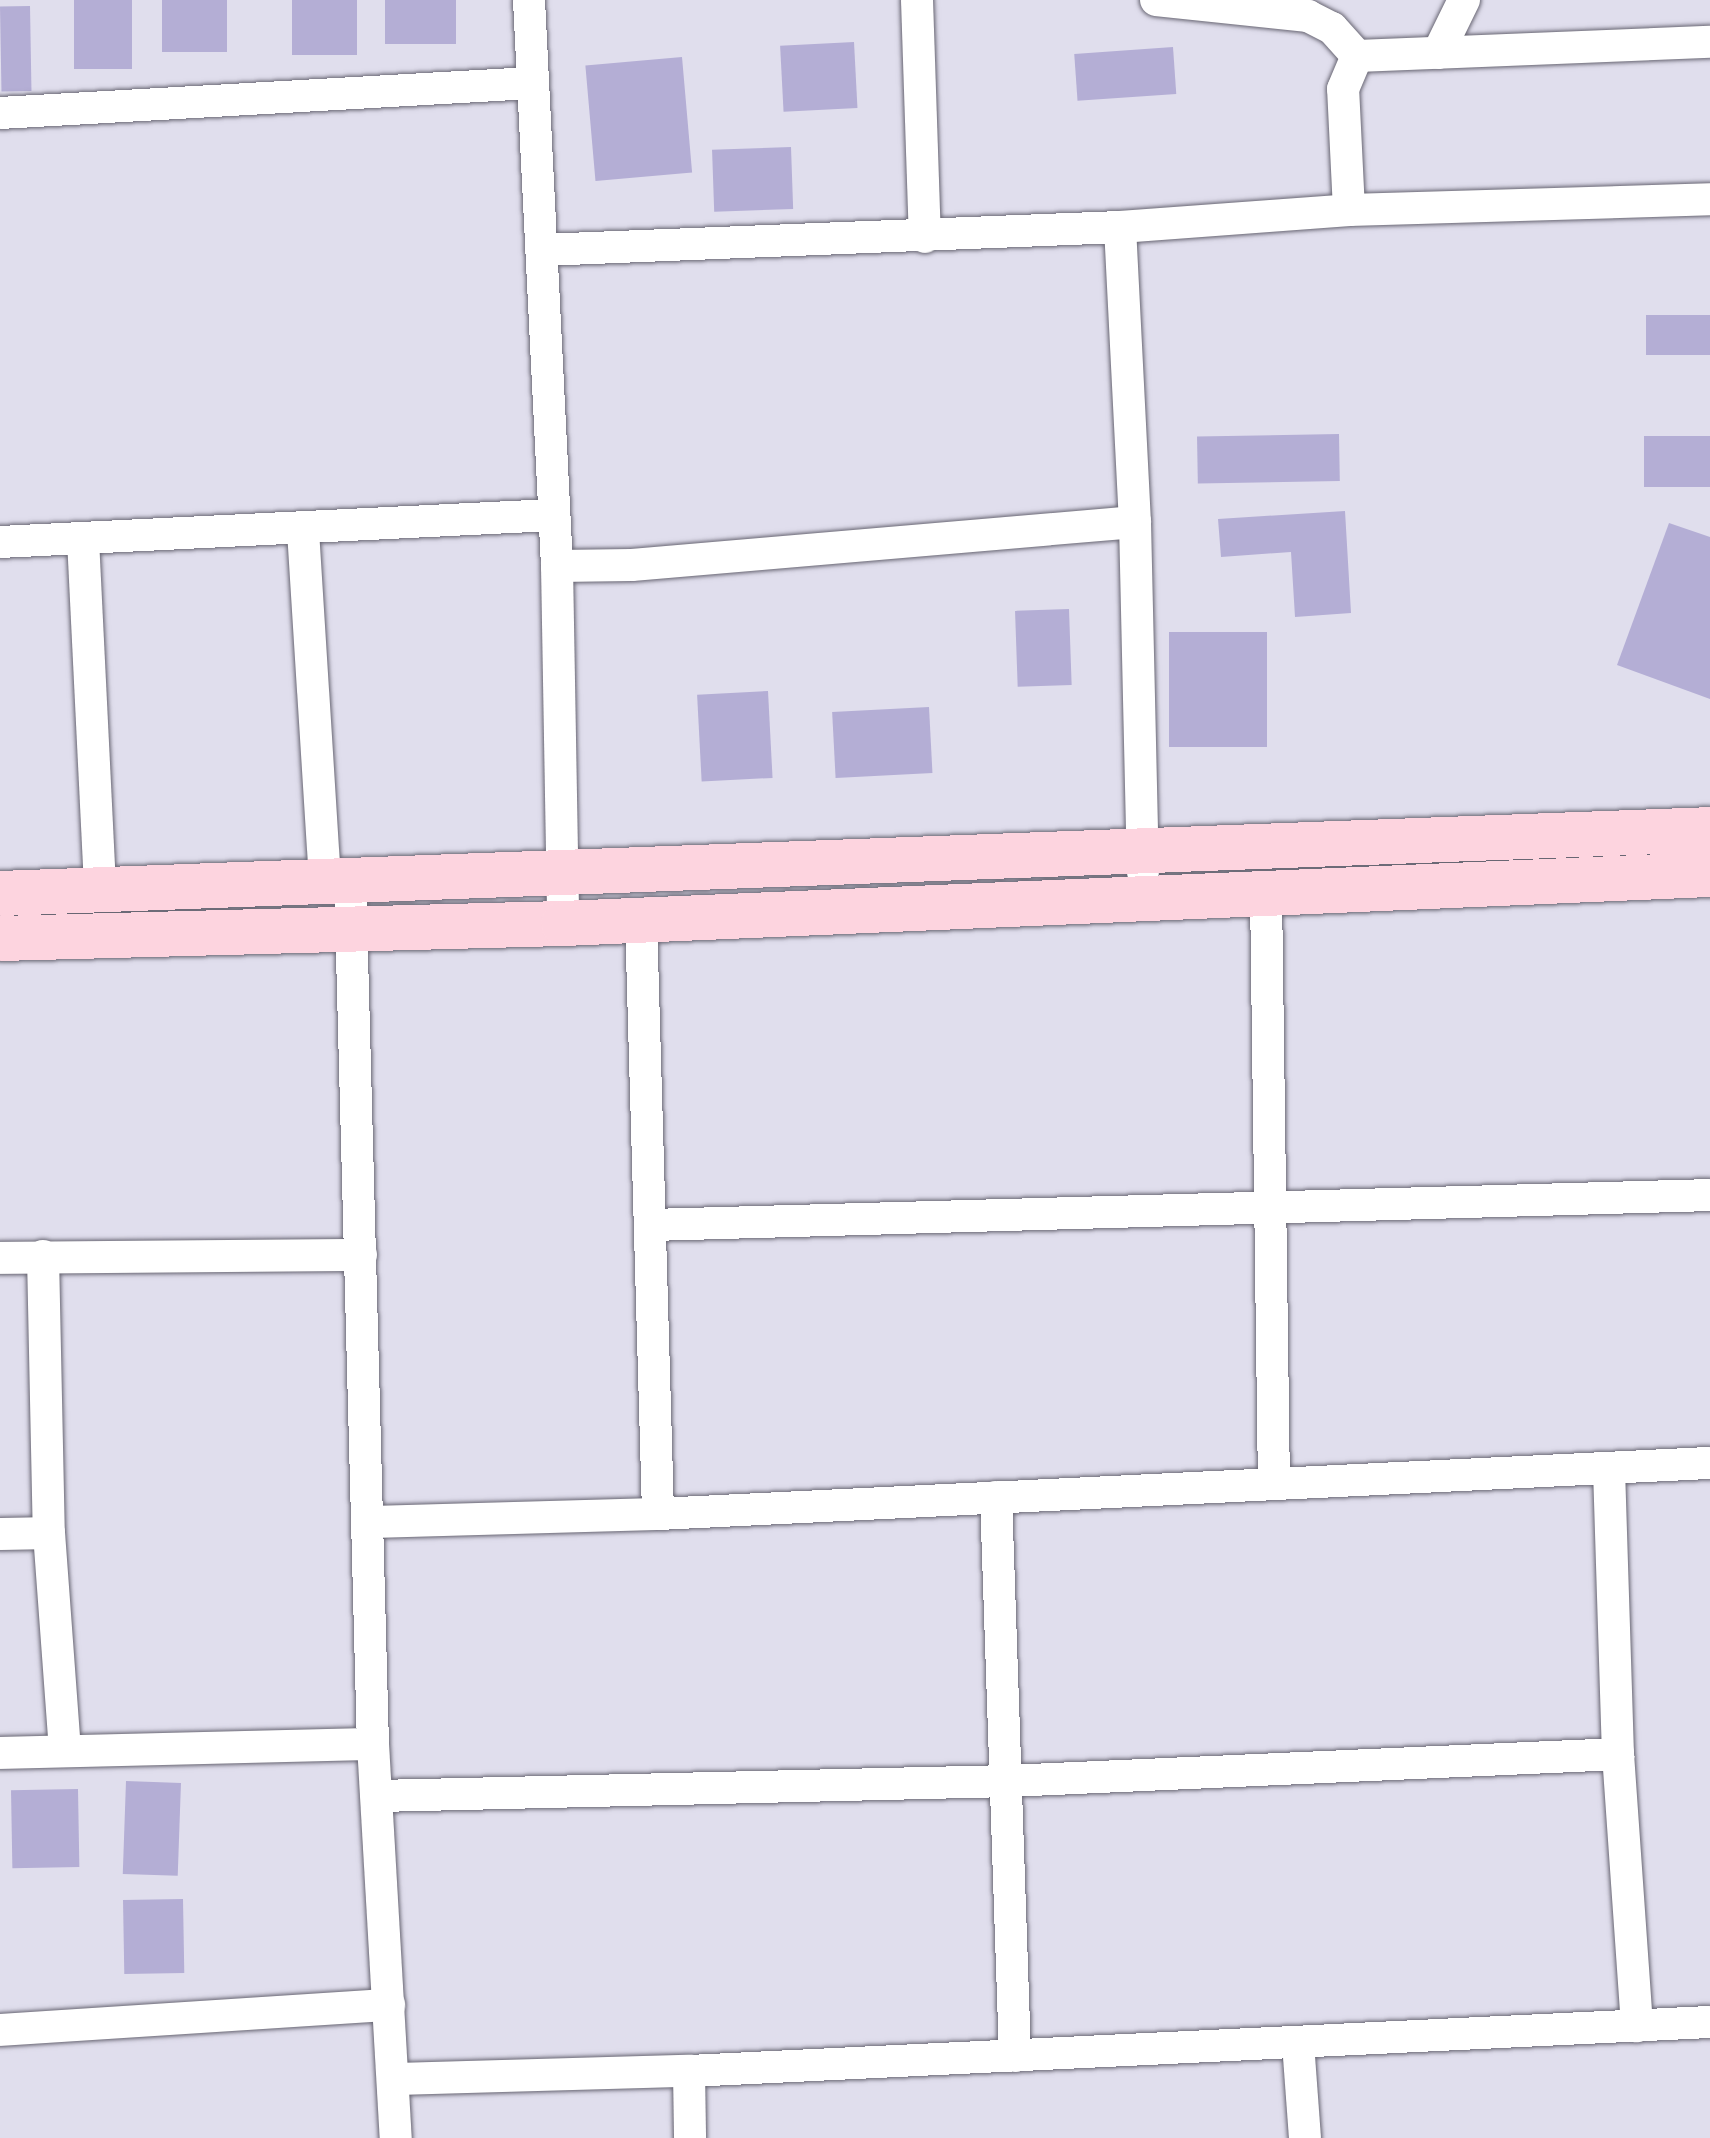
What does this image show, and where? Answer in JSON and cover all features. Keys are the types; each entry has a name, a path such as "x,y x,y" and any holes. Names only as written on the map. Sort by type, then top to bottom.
{"street":[{"path":"529,0 557,566 563,923"},
{"path":"917,0 925,237"},
{"path":"1156,0 1283,6 1332,28 1357,56"},
{"path":"1438,53 1464,0"},
{"path":"1357,56 1710,42"},
{"path":"1349,210 1343,89 1357,56"},
{"path":"0,113 531,83"},
{"path":"542,250 925,237 1349,210 1710,199"},
{"path":"1120,227 1135,522 1140,850 1147,900"},
{"path":"0,542 304,531 553,515"},
{"path":"557,566 632,565 1135,522"},
{"path":"304,531 338,880 350,929 370,1522 373,1744 396,2138"},
{"path":"83,540 100,888"},
{"path":"0,893 1710,830"},
{"path":"0,938 563,923 1710,874"},
{"path":"1266,892 1274,1484"},
{"path":"640,919 658,1514"},
{"path":"651,1224 1710,1195"},
{"path":"0,1258 360,1255"},
{"path":"43,1256 49,1533 64,1749"},
{"path":"370,1522 658,1514 1710,1463"},
{"path":"1609,1469 1618,1754 1637,2026"},
{"path":"996,1498 1015,2056"},
{"path":"0,1534 49,1533"},
{"path":"0,1754 64,1749 373,1744"},
{"path":"378,1796 1008,1780 1618,1754"},
{"path":"0,2030 389,2005"},
{"path":"395,2079 689,2071 1710,2022"},
{"path":"1298,2042 1305,2138"},
{"path":"689,2071 690,2138"}],"building":[{"path":"74,0 132,0 132,69 74,69"},
{"path":"162,0 227,0 227,52 162,52"},
{"path":"292,0 357,0 357,55 292,55"},
{"path":"385,0 456,0 456,44 385,44"},
{"path":"30,6 31,91 1,92 0,7"},
{"path":"854,42 857,108 784,112 780,46"},
{"path":"1173,47 1176,94 1078,101 1074,54"},
{"path":"682,57 692,173 595,181 585,65"},
{"path":"791,147 793,209 714,212 712,150"},
{"path":"1646,315 1710,315 1710,355 1646,355"},
{"path":"1339,434 1340,481 1198,483 1197,436"},
{"path":"1644,436 1710,436 1710,487 1644,487"},
{"path":"1345,511 1351,613 1295,617 1291,552 1221,557 1218,519"},
{"path":"1669,523 1710,537 1710,699 1617,665"},
{"path":"1069,609 1072,685 1018,687 1015,611"},
{"path":"1169,632 1267,632 1267,747 1169,747"},
{"path":"768,691 773,778 702,782 697,695"},
{"path":"929,707 932,773 836,778 832,712"},
{"path":"126,1781 181,1783 178,1876 123,1874"},
{"path":"78,1789 79,1867 12,1868 11,1790"},
{"path":"183,1899 184,1973 124,1974 123,1900"}]}
